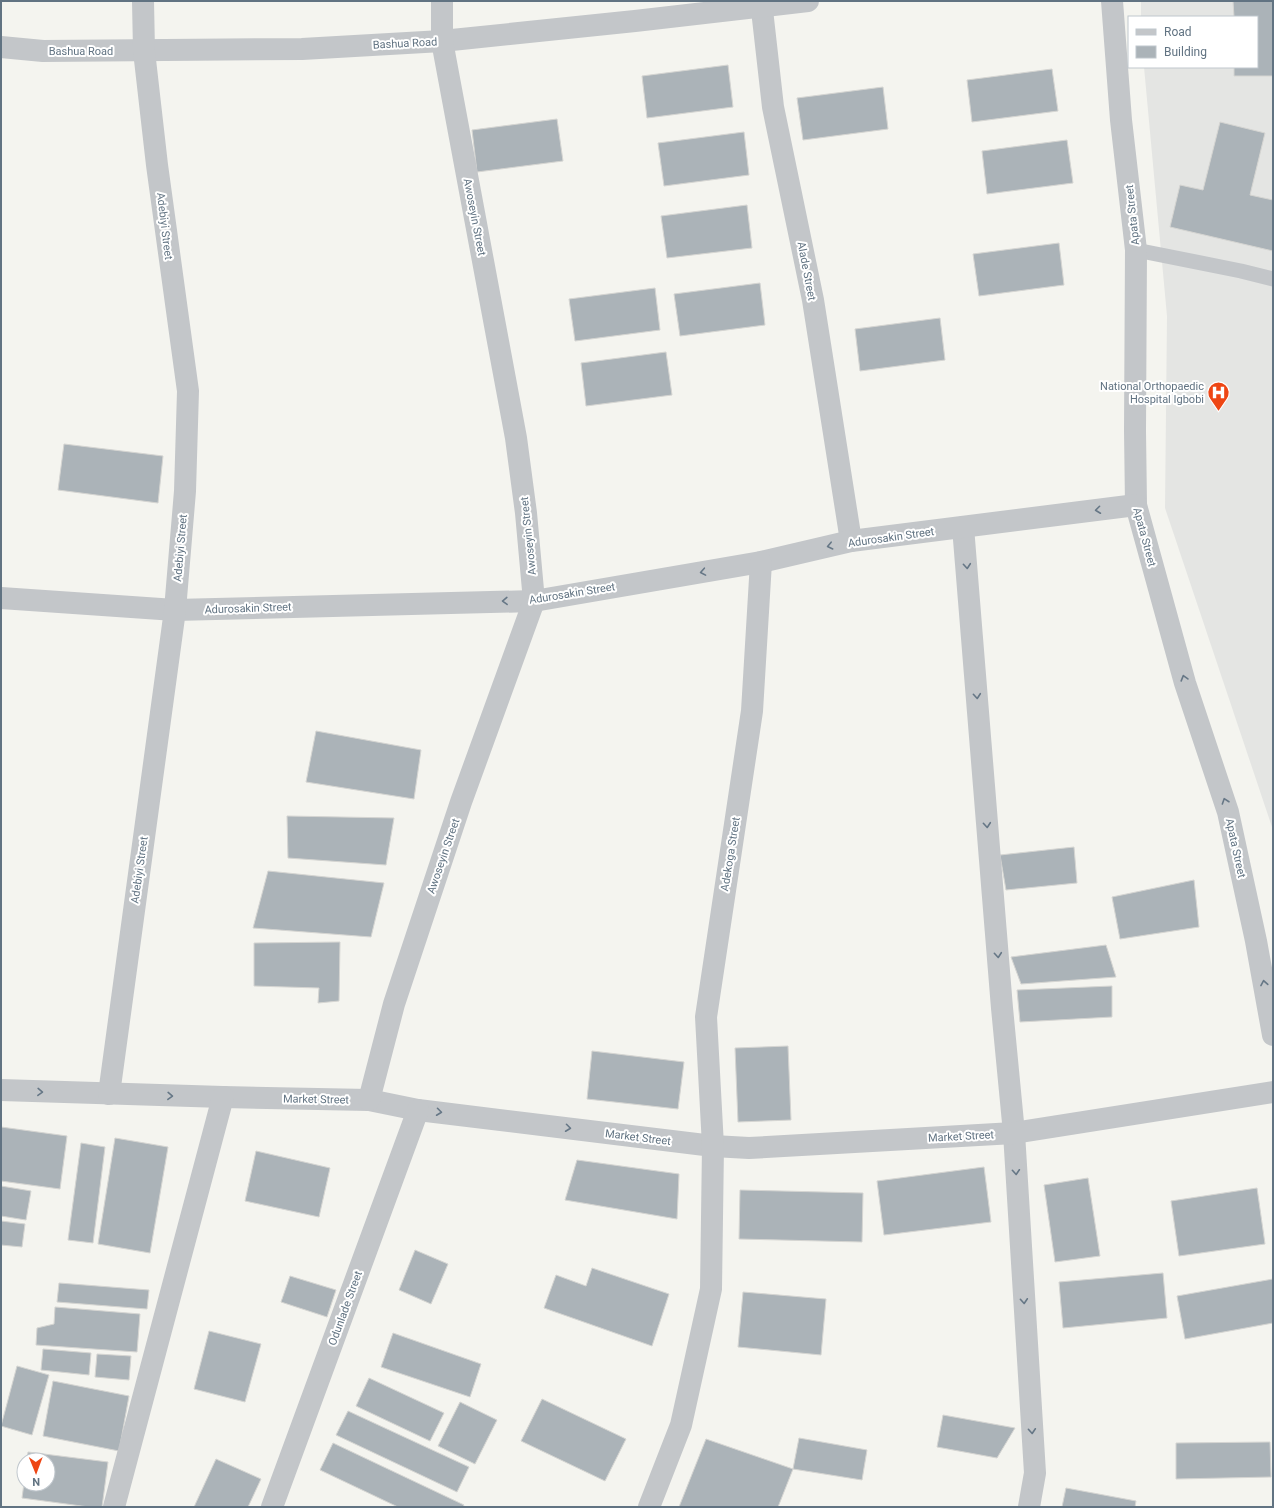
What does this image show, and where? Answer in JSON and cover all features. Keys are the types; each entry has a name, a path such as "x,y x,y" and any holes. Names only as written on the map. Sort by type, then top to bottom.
{"street":[{"name":"Adebiyi Street","path":"109,1094 174,610 185,491 188,391 157,165 144,51 143,1"},
{"name":"Awoseyin Street","path":"368,1100 394,1004 464,795 534,601 526,513 516,438 442,41 442,1"},
{"name":"Bashua Road","path":"1,47 43,51 302,49 442,41 635,21 761,3 808,1"},
{"name":"Apata Street","path":"1112,1 1121,120 1136,250 1136,505 1185,683 1228,812 1256,941 1273,1035"},
{"name":"Alade Street","path":"761,3 773,107 813,300 851,541"},
{"name":"Adurosakin Street","path":"1,598 174,610 534,601 761,562 851,541 1136,505"},
{"path":"964,527 1001,1000 1014,1133 1035,1473 1029,1507"},
{"name":"Adekoga Street","path":"649,1507 681,1425 711,1288 712,1146 706,1016 752,711 761,562"},
{"name":"Market Street","path":"1,1090 368,1100 418,1110 712,1146 749,1148 1014,1133 1273,1092"},
{"path":"114,1507 224,1097"},
{"name":"Odunlade Street","path":"272,1507 418,1110"}],"lane":[{"path":"1136,250 1241,270 1273,279"}],"shaded area":[{"name":"National Orthopaedic Hospital Igbobi","path":"1141,1 1273,1 1273,830 1165,508 1167,316 1144,68 1258,68 1258,16 1141,16"}],"building":[{"path":"1233,1 1273,1 1273,76 1234,76 1234,68 1258,68 1258,16 1234,16"},
{"path":"728,65 733,107 647,118 642,76"},
{"path":"1052,69 1058,111 972,122 967,80"},
{"path":"883,87 888,129 803,140 797,98"},
{"path":"557,119 563,161 477,172 472,130"},
{"path":"1220,122 1265,133 1250,195 1273,200 1273,251 1170,227 1180,185 1203,190"},
{"path":"744,132 749,175 664,186 658,143"},
{"path":"1067,140 1073,183 987,194 982,151"},
{"path":"747,205 752,248 667,258 661,216"},
{"path":"1059,243 1064,285 979,296 973,254"},
{"path":"760,283 765,325 680,336 674,294"},
{"path":"655,288 660,330 575,341 569,299"},
{"path":"940,318 945,360 860,371 855,329"},
{"path":"666,352 672,395 586,406 581,363"},
{"path":"64,444 163,456 158,503 58,490"},
{"path":"316,731 421,750 414,799 306,782"},
{"path":"287,816 394,818 386,865 288,858"},
{"path":"1074,847 1077,883 1006,890 1000,855"},
{"path":"268,871 384,883 371,937 253,928"},
{"path":"1194,880 1199,927 1120,939 1112,897"},
{"path":"340,942 339,1001 318,1003 319,988 254,986 254,943"},
{"path":"1106,945 1116,977 1021,984 1011,957"},
{"path":"1112,986 1112,1017 1020,1022 1017,990"},
{"path":"788,1046 791,1120 738,1122 735,1048"},
{"path":"592,1051 684,1062 678,1109 587,1099"},
{"path":"1,1127 67,1136 60,1189 1,1181"},
{"path":"115,1138 168,1147 150,1253 98,1244"},
{"path":"81,1143 105,1147 93,1243 68,1240"},
{"path":"256,1151 330,1168 319,1217 245,1201"},
{"path":"577,1160 679,1174 677,1219 565,1200"},
{"path":"984,1167 991,1222 884,1235 877,1181"},
{"path":"1088,1178 1100,1256 1055,1262 1044,1185"},
{"path":"1,1186 31,1191 26,1220 1,1216"},
{"path":"1257,1188 1265,1244 1179,1256 1171,1201"},
{"path":"740,1190 863,1193 862,1242 739,1239"},
{"path":"1,1221 25,1224 22,1247 1,1245"},
{"path":"415,1250 448,1264 431,1304 399,1290"},
{"path":"592,1268 669,1294 652,1346 544,1308 556,1275 586,1286"},
{"path":"1163,1273 1167,1318 1063,1328 1059,1282"},
{"path":"290,1276 336,1290 327,1317 281,1302"},
{"path":"1273,1279 1273,1323 1185,1339 1177,1296"},
{"path":"59,1283 149,1290 147,1309 57,1302"},
{"path":"743,1292 826,1299 821,1355 738,1347"},
{"path":"55,1307 140,1314 137,1352 36,1345 37,1328 54,1324"},
{"path":"209,1331 261,1344 245,1402 194,1389"},
{"path":"393,1333 481,1364 470,1397 381,1367"},
{"path":"43,1349 91,1353 89,1375 41,1370"},
{"path":"97,1354 131,1356 129,1380 95,1377"},
{"path":"17,1366 49,1375 32,1435 1,1426"},
{"path":"369,1378 444,1413 430,1441 356,1406"},
{"path":"53,1381 129,1396 119,1451 43,1436"},
{"path":"542,1399 626,1439 605,1481 521,1441"},
{"path":"460,1402 497,1420 475,1464 438,1446"},
{"path":"348,1411 469,1467 457,1492 336,1435"},
{"path":"943,1415 1015,1428 997,1458 937,1447"},
{"path":"799,1438 867,1450 862,1480 793,1469"},
{"path":"706,1439 793,1469 778,1507 679,1507"},
{"path":"1270,1442 1271,1477 1176,1479 1176,1443"},
{"path":"333,1443 464,1505 463,1507 398,1507 320,1470"},
{"path":"56,1456 108,1462 102,1507 89,1507 22,1498 23,1492 56,1492"},
{"path":"216,1459 261,1479 248,1507 194,1507"},
{"path":"1066,1488 1136,1501 1135,1507 1062,1507"}],"place":[{"name":"National Orthopaedic Hospital Igbobi","path":"1219,412"}]}
